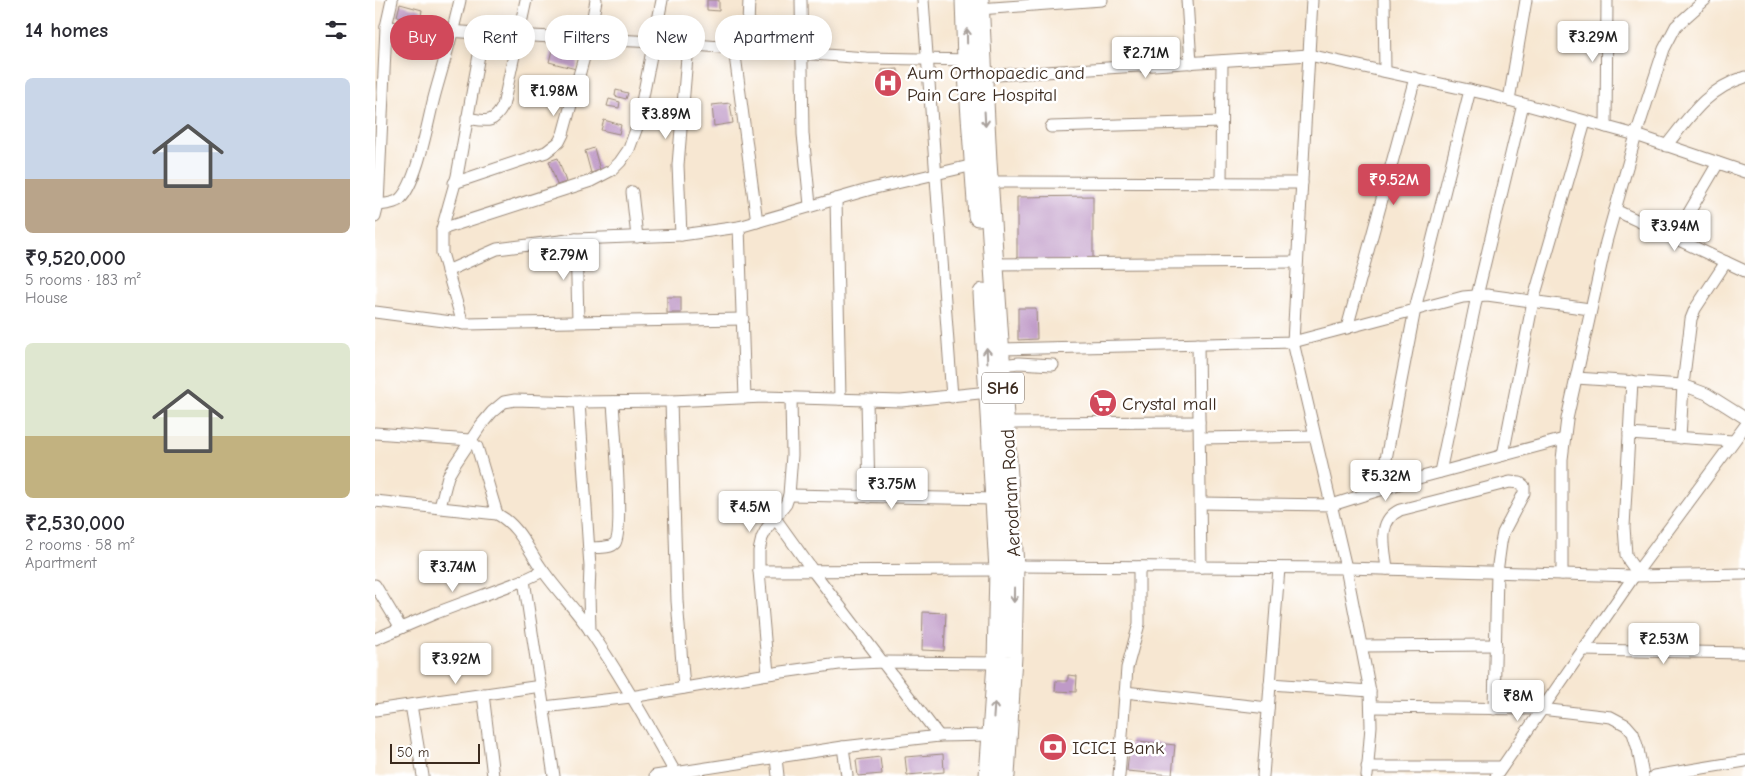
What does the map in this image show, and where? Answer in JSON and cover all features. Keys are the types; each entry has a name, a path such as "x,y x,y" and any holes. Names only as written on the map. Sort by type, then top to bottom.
{"main road":[{"name":"Aerodram Road","path":"974,3 977,65 989,182 1005,423 1007,568 1012,656 1004,776"},
{"name":"Aerodram Road","path":"977,65 974,165 995,499 1007,568 1000,617 992,735 1004,776"}],"street":[{"path":"375,217 378,205 386,27 392,0"},
{"path":"454,27 460,0"},
{"path":"523,15 526,0"},
{"path":"593,15 596,0"},
{"path":"660,15 662,0"},
{"path":"748,15 749,0"},
{"path":"801,0 801,15"},
{"path":"923,0 952,397"},
{"path":"974,3 1102,0"},
{"path":"1187,0 1191,63"},
{"path":"1313,0 1293,342 1346,568 1370,691 1372,706 1367,771 1499,772 1636,574 1745,426"},
{"path":"1384,0 1385,71"},
{"path":"1509,100 1526,0"},
{"path":"1606,127 1607,0"},
{"path":"1562,574 1562,459 1590,310 1636,135 1664,49 1676,26 1705,0"},
{"path":"386,27 390,27"},
{"path":"832,56 927,60 977,65 1191,63 1309,55 1509,100 1636,135 1745,172"},
{"path":"378,205 391,204 399,200 408,188 419,156 445,60"},
{"path":"463,324 442,253 442,229 454,183 478,60"},
{"path":"467,118 490,121 498,116 503,106 513,60"},
{"path":"454,183 545,152 559,142 563,134 583,60"},
{"path":"442,229 591,180 612,170 629,149 637,127 651,60"},
{"path":"681,235 678,165 686,60"},
{"path":"737,60 757,222"},
{"path":"802,60 803,134 810,206"},
{"path":"1221,183 1222,61"},
{"path":"1666,146 1705,100 1718,89 1745,77"},
{"path":"1347,328 1415,78"},
{"path":"1380,490 1415,309 1470,90"},
{"path":"1440,472 1477,296 1523,104"},
{"path":"1051,127 1221,122"},
{"path":"1503,455 1533,301 1585,122"},
{"path":"1674,238 1718,163"},
{"path":"447,271 497,250 576,239 681,235 739,227 871,189 974,165"},
{"path":"989,182 1302,183"},
{"path":"633,192 637,237"},
{"path":"836,199 840,399"},
{"path":"1615,210 1745,271"},
{"path":"739,227 745,398"},
{"path":"576,239 578,321"},
{"path":"994,264 1297,262"},
{"path":"1680,438 1683,385 1691,319 1695,309 1726,262"},
{"path":"1000,357 1198,344 1293,342 1463,297 1487,295 1590,310"},
{"path":"375,312 463,324 553,324 578,321 743,319"},
{"path":"1198,344 1201,567"},
{"path":"1000,357 1019,363 1053,365"},
{"path":"1576,378 1683,385 1707,394 1745,418"},
{"path":"1632,382 1624,527 1625,545 1629,562 1636,574"},
{"path":"440,508 448,476 470,440 491,412 504,402 515,400 613,402 745,398 901,401 989,392"},
{"path":"768,674 759,551 767,528 786,504 789,495 792,455 791,398"},
{"path":"867,400 869,497"},
{"path":"671,401 677,601 684,688"},
{"path":"579,402 589,548 590,631"},
{"path":"589,548 610,546 614,544 618,537 618,494 613,402"},
{"path":"1005,423 1199,422"},
{"path":"375,433 470,440 477,447 497,514"},
{"path":"1629,434 1733,441"},
{"path":"1200,438 1314,436"},
{"path":"1201,503 1332,505 1440,472 1565,439"},
{"path":"1387,569 1383,537 1385,525 1392,514 1400,510 1510,482 1520,483 1523,486 1524,493 1503,533 1497,572 1494,709"},
{"path":"789,495 995,499"},
{"path":"375,501 497,514 516,528 543,571 590,631 676,775"},
{"path":"775,518 939,736"},
{"path":"1119,776 1127,668 1139,624 1139,567"},
{"path":"759,571 1201,567 1346,568 1562,574 1745,574"},
{"path":"1263,776 1279,568"},
{"path":"375,639 543,571"},
{"path":"524,580 554,776"},
{"path":"375,585 401,628"},
{"path":"1361,646 1496,644"},
{"path":"1583,650 1745,653"},
{"path":"544,707 631,697 839,664 997,662"},
{"path":"1270,684 1370,691"},
{"path":"375,710 541,686"},
{"path":"1125,692 1268,708"},
{"path":"483,694 493,776"},
{"path":"411,705 423,776"},
{"path":"1372,706 1541,710 1611,718 1626,725 1633,733 1643,776"},
{"path":"655,776 676,775 843,748 939,736 992,735"},
{"path":"843,748 847,776"},
{"path":"776,758 779,776"},
{"path":"1655,776 1745,761"}],"building":[{"path":"707,0 719,0 719,11 707,10"},
{"path":"400,4 422,10 421,15 397,15"},
{"path":"550,60 578,60 576,69 549,62"},
{"path":"898,69 899,93 882,93 882,70"},
{"path":"616,90 628,93 626,99 615,96"},
{"path":"609,99 620,102 619,108 607,106"},
{"path":"730,103 733,123 714,126 712,105"},
{"path":"604,120 621,125 619,134 601,130"},
{"path":"594,148 600,170 591,173 585,151"},
{"path":"558,158 566,182 557,185 549,161"},
{"path":"1093,196 1093,262 1017,262 1017,197"},
{"path":"667,297 681,297 681,313 667,313"},
{"path":"1018,308 1036,308 1037,339 1018,340"},
{"path":"923,612 946,613 944,651 922,650"},
{"path":"1068,675 1077,676 1076,692 1055,691 1056,681 1068,681"},
{"path":"1130,740 1175,745 1172,775 1127,771"},
{"path":"943,754 944,772 907,775 905,757"},
{"path":"880,757 882,774 858,776 856,760"}],"place":[{"name":"Aum Orthopaedic and Pain Care Hospital","path":"888,83"},
{"name":"Crystal mall","path":"1103,403"},
{"name":"ICICI Bank","path":"1053,747"}]}
